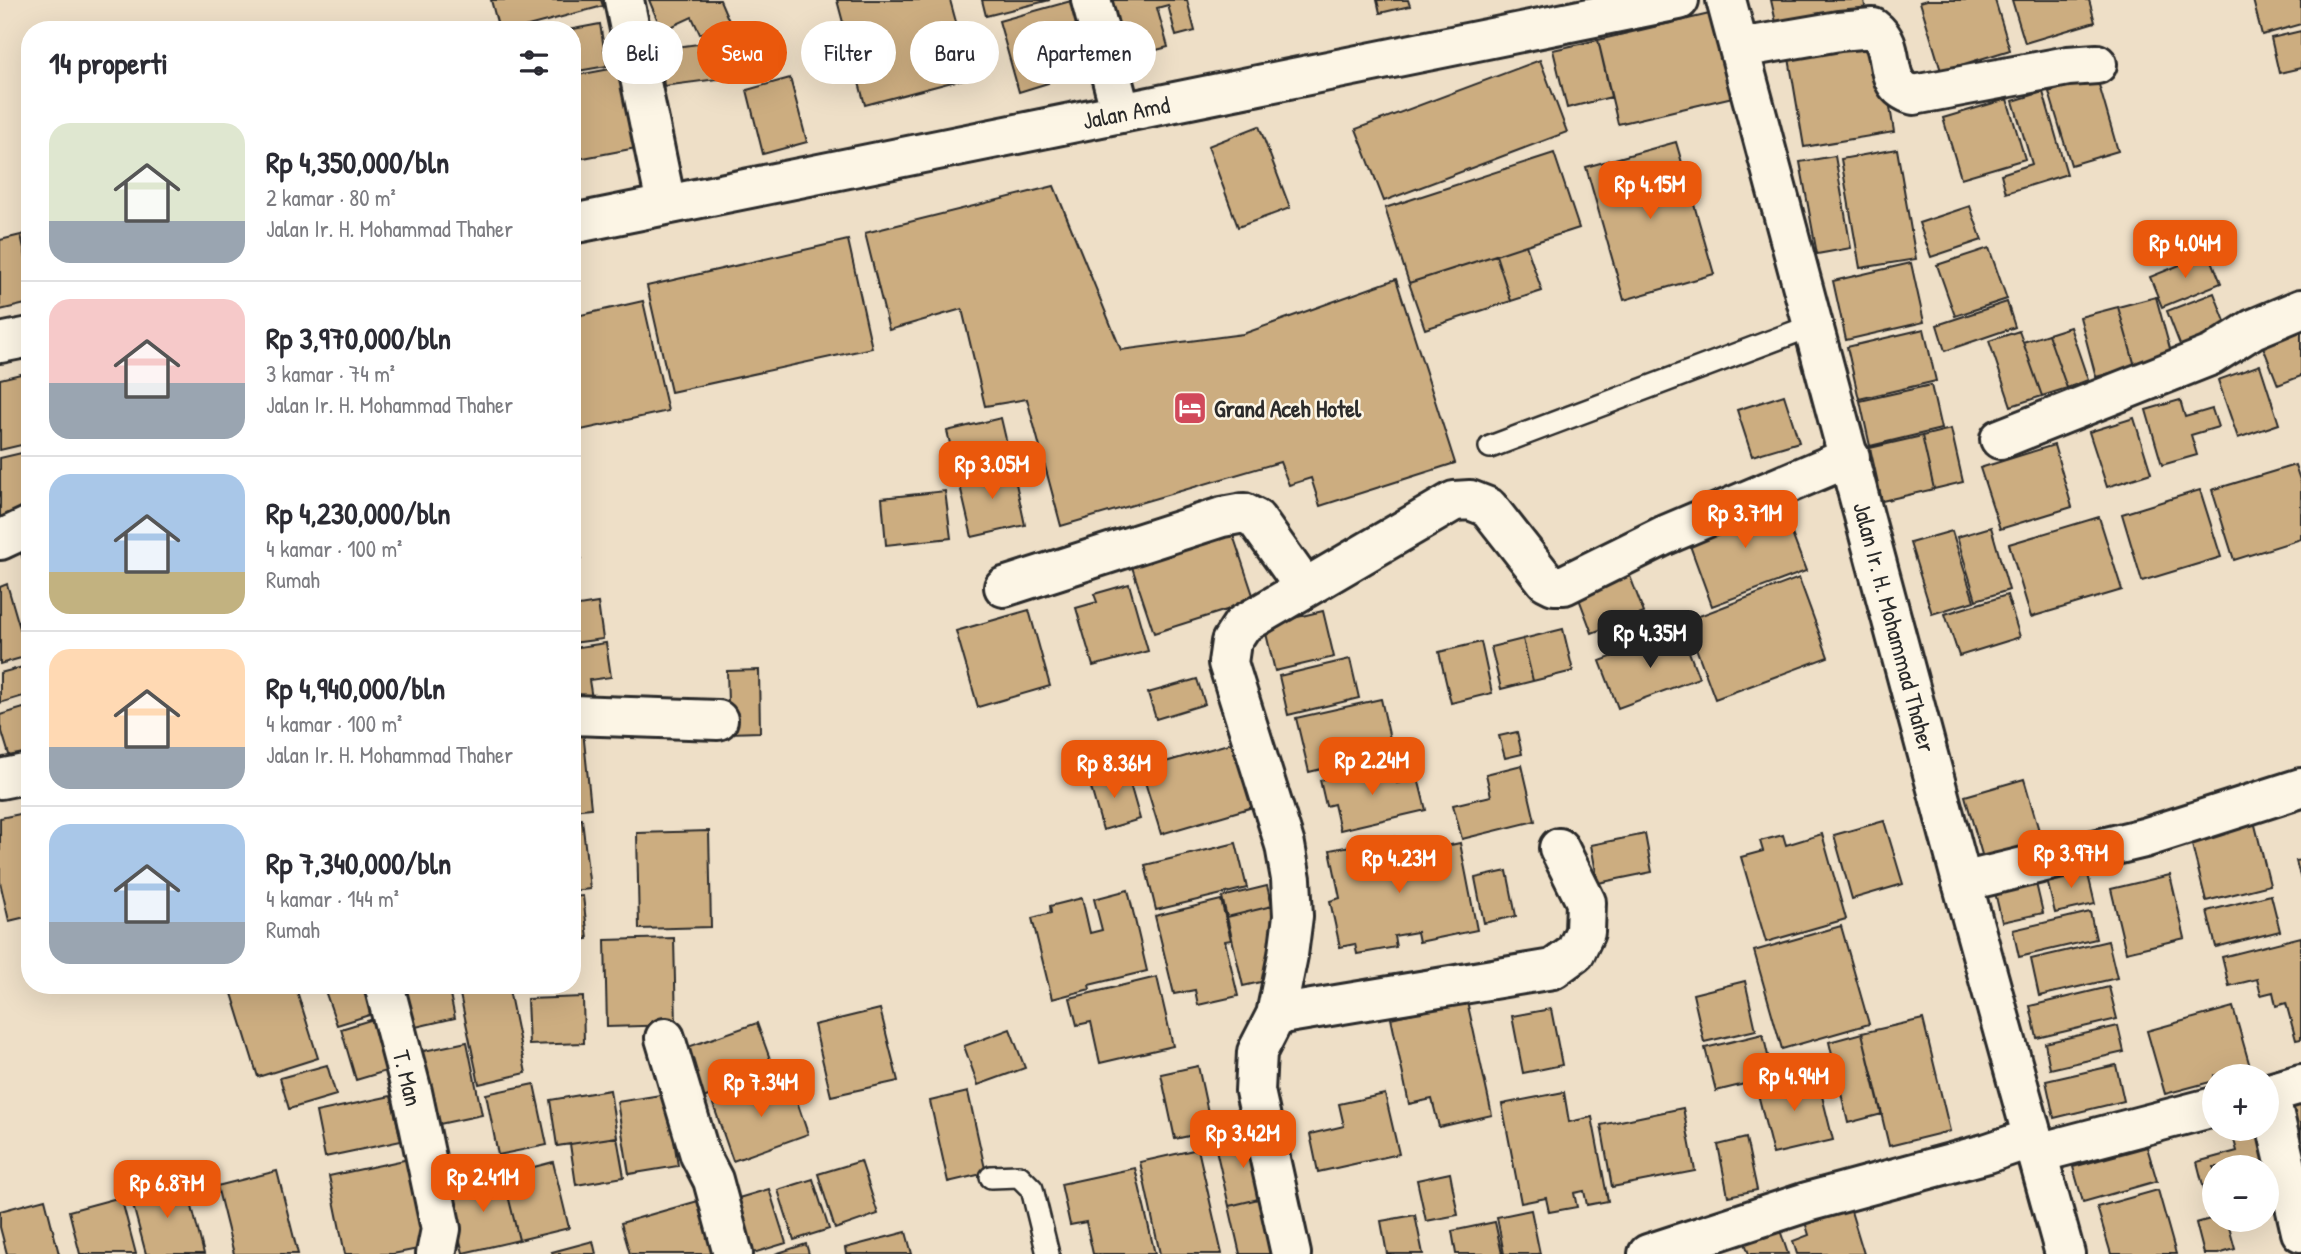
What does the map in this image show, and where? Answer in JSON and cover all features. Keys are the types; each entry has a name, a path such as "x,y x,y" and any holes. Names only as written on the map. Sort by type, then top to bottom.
{"street":[{"path":"624,0 666,204"},
{"path":"1091,0 1121,113"},
{"name":"Jalan Amd","path":"581,222 1679,0"},
{"name":"Jalan Ir. H. Mohammad Thaher","path":"1726,0 2065,1254"},
{"path":"1740,48 1873,28 1885,40 1895,84 1903,92 1914,94 2068,66 2097,64"},
{"path":"2000,439 2212,355 2253,329 2301,309"},
{"path":"0,343 21,339"},
{"path":"1291,1254 1255,1091 1257,1052 1276,1015 1293,916 1292,879 1285,845 1228,663 1231,642 1242,625 1454,501 1470,500 1488,507 1546,581 1554,585 1564,585 1663,536 1850,457"},
{"path":"1004,587 1222,517 1244,513 1256,519 1305,588"},
{"path":"0,540 21,530"},
{"path":"581,715 718,720"},
{"path":"0,779 21,775"},
{"path":"1962,881 2144,838 2301,788"},
{"path":"1276,1015 1553,969 1575,953 1585,932 1586,902 1559,848"},
{"name":"T. Man","path":"386,994 412,1092 441,1229 436,1254"},
{"path":"665,1038 700,1155 713,1180 733,1254"},
{"path":"2279,1090 2301,1232"},
{"path":"1663,1251 1807,1202 1988,1153 2202,1110"}],"lane":[{"path":"1490,447 1814,325"},
{"path":"991,1177 1019,1176 1032,1188 1048,1254"}],"building":[{"path":"491,0 601,0 603,6 547,21 497,21"},
{"path":"649,0 720,0 729,21 697,21 697,28 692,17 683,21 658,21"},
{"path":"837,0 950,0 956,21 910,21 910,84 944,84 865,105 859,84 896,84 896,21 843,21"},
{"path":"982,0 1050,0 986,16"},
{"path":"1107,0 1187,0 1195,31 1176,36 1168,5 1157,8 1168,47 1156,50 1156,21 1112,21"},
{"path":"1377,0 1408,0 1410,6 1380,13"},
{"path":"1771,0 1864,0 1867,19 1779,36"},
{"path":"1995,0 2010,50 1941,71 1920,2"},
{"path":"2012,0 2089,0 2095,22 2025,43"},
{"path":"2253,0 2301,0 2301,24 2262,35"},
{"path":"1071,1 1077,21 1013,21 1013,71 999,21"},
{"path":"1718,12 1737,96 1618,124 1598,40"},
{"path":"600,24 602,67 581,70 581,28"},
{"path":"2301,31 2301,68 2279,73 2271,38"},
{"path":"1879,38 1894,132 1804,147 1788,52"},
{"path":"1598,40 1611,97 1567,108 1553,50"},
{"path":"697,44 697,82 683,84 683,46"},
{"path":"1540,60 1567,132 1384,201 1356,129"},
{"path":"602,70 602,84 624,84 636,148 581,158 581,74"},
{"path":"790,78 807,142 763,154 747,90 768,84 787,84 787,79"},
{"path":"2097,78 2118,151 2071,165 2049,92"},
{"path":"1017,84 1045,84 1019,92"},
{"path":"2043,92 2067,174 2006,193 2001,174 2032,164 2013,101"},
{"path":"2007,99 2025,159 1961,178 1943,118"},
{"path":"1259,126 1290,208 1238,227 1208,146"},
{"path":"1676,142 1714,274 1624,300 1586,167"},
{"path":"1897,149 1916,259 1860,268 1841,159"},
{"path":"1554,153 1579,228 1409,283 1385,208"},
{"path":"1835,156 1851,248 1817,254 1800,162"},
{"path":"1054,186 1121,350 1243,334 1396,279 1455,463 1320,506 1311,478 1289,485 1280,462 1061,526 1027,399 985,406 962,309 889,330 865,233"},
{"path":"1970,206 1982,240 1931,257 1919,223"},
{"path":"21,235 21,305 0,310 0,240"},
{"path":"848,240 872,348 671,392 647,286"},
{"path":"1526,245 1542,291 1511,301 1496,255"},
{"path":"1989,248 2007,299 1955,316 1937,265"},
{"path":"2209,253 2221,283 2162,307 2150,277"},
{"path":"1496,255 1511,301 1425,329 1409,283"},
{"path":"1911,263 1924,322 1846,340 1833,281"},
{"path":"2214,293 2231,337 2184,355 2167,311"},
{"path":"2156,297 2172,356 2135,366 2118,307"},
{"path":"643,301 668,411 581,430 581,315"},
{"path":"2007,302 2015,327 1945,351 1937,325"},
{"path":"2118,307 2135,366 2096,377 2080,317"},
{"path":"2070,327 2088,380 2067,388 2048,334"},
{"path":"1924,329 1936,381 1859,399 1847,347"},
{"path":"2301,329 2301,376 2278,385 2262,344"},
{"path":"2019,331 2042,396 2011,406 1989,341"},
{"path":"2048,334 2067,388 2042,396 2023,342"},
{"path":"2260,365 2279,424 2238,438 2218,380"},
{"path":"21,374 21,445 0,450 0,379"},
{"path":"1931,385 1941,429 1870,446 1860,401"},
{"path":"1784,395 1799,442 1752,456 1737,410"},
{"path":"2180,400 2185,417 2212,409 2218,427 2191,435 2197,455 2162,465 2146,410"},
{"path":"1001,418 1012,465 958,477 947,431"},
{"path":"2134,418 2151,473 2107,487 2089,432"},
{"path":"1951,429 1963,482 1934,489 1922,436"},
{"path":"1922,436 1934,489 1882,501 1870,448"},
{"path":"2054,445 2072,507 2000,529 1980,468"},
{"path":"21,453 21,516 0,521 0,458"},
{"path":"1012,465 1025,525 972,537 958,477"},
{"path":"2295,465 2301,483 2301,539 2234,560 2212,490"},
{"path":"2200,490 2221,557 2142,581 2122,514"},
{"path":"945,491 951,538 886,545 882,498"},
{"path":"1777,494 1806,571 1712,606 1684,529"},
{"path":"2099,517 2122,590 2031,617 2009,544"},
{"path":"1229,523 1255,601 1154,633 1128,555"},
{"path":"1991,527 2009,590 1976,600 1957,537"},
{"path":"1952,531 1974,601 1932,614 1910,543"},
{"path":"1630,576 1644,613 1592,633 1578,596"},
{"path":"1799,578 1828,657 1715,699 1686,621"},
{"path":"7,584 21,632 21,658 0,664 0,587"},
{"path":"1129,584 1148,651 1093,666 1076,608 1097,602 1094,594"},
{"path":"2007,595 2020,637 1959,656 1945,614"},
{"path":"598,603 603,639 581,642 581,606"},
{"path":"1029,610 1050,686 978,707 956,631"},
{"path":"1323,611 1334,657 1275,671 1264,625"},
{"path":"1641,616 1651,640 1625,650 1615,625"},
{"path":"1563,629 1573,671 1533,681 1523,639"},
{"path":"1681,631 1699,678 1618,708 1600,661"},
{"path":"1523,639 1533,681 1501,689 1491,647"},
{"path":"1481,642 1492,693 1451,703 1439,652"},
{"path":"606,643 611,677 589,680 593,705 581,707 581,647"},
{"path":"1350,659 1359,698 1288,715 1279,676"},
{"path":"21,667 21,697 0,703 0,673"},
{"path":"759,670 760,732 729,733 727,671"},
{"path":"1197,679 1205,704 1156,719 1148,693"},
{"path":"1381,699 1393,752 1309,772 1296,718"},
{"path":"21,709 21,769 14,771 0,725 0,715"},
{"path":"581,721 591,808 581,809"},
{"path":"1517,732 1522,754 1505,758 1499,736"},
{"path":"1235,742 1253,807 1161,834 1141,769"},
{"path":"1392,764 1397,783 1418,778 1426,810 1340,830 1334,804 1326,806 1320,780"},
{"path":"1522,765 1535,821 1462,839 1453,805 1491,796 1486,774"},
{"path":"1126,770 1140,819 1103,830 1089,781"},
{"path":"2024,779 2044,848 1985,865 1965,796"},
{"path":"21,814 21,918 9,921 0,882 0,818"},
{"path":"581,819 590,889 581,890"},
{"path":"1884,821 1903,884 1852,899 1834,835"},
{"path":"2254,821 2270,885 2206,901 2190,837"},
{"path":"709,831 711,927 639,929 637,833"},
{"path":"1645,834 1652,872 1598,883 1591,845"},
{"path":"1822,834 1846,919 1766,942 1741,857 1763,851 1760,841 1783,835 1786,845"},
{"path":"1395,837 1399,856 1460,843 1477,930 1419,942 1417,932 1394,936 1396,947 1357,954 1355,944 1340,947 1330,901 1340,898 1330,850"},
{"path":"1236,843 1247,888 1156,910 1145,865"},
{"path":"2301,860 2301,880 2296,861"},
{"path":"2086,866 2095,904 2055,913 2046,876"},
{"path":"1507,871 1516,916 1484,923 1475,878"},
{"path":"2170,875 2185,938 2126,952 2111,889"},
{"path":"2035,879 2043,913 2002,922 1994,888"},
{"path":"1267,886 1272,906 1227,917 1222,897"},
{"path":"1128,890 1147,971 1089,985 1090,989 1052,999 1032,918 1051,913 1050,906 1082,898 1090,933 1102,930 1094,899"},
{"path":"2271,895 2280,931 2216,947 2207,911"},
{"path":"581,896 588,939 581,940"},
{"path":"1221,900 1231,940 1225,941 1238,996 1198,1005 1195,990 1174,994 1155,916"},
{"path":"1272,906 1284,959 1274,979 1243,986 1227,917"},
{"path":"2090,912 2096,939 2019,957 2013,930"},
{"path":"1841,926 1869,1024 1782,1049 1754,951"},
{"path":"2301,937 2301,1039 2296,1040 2286,1003 2276,1006 2273,992 2261,995 2257,979 2229,986 2222,957"},
{"path":"674,938 676,1025 607,1027 605,940"},
{"path":"2108,941 2117,978 2039,996 2031,959"},
{"path":"1157,977 1173,1046 1100,1063 1091,1022 1077,1025 1070,998"},
{"path":"1745,981 1756,1030 1704,1042 1693,994"},
{"path":"2109,987 2117,1019 2037,1038 2030,1006"},
{"path":"232,994 298,994 318,1058 258,1077"},
{"path":"326,994 373,994 379,1012 337,1025"},
{"path":"400,994 450,994 455,1018 407,1029"},
{"path":"460,994 510,994 526,1073 479,1084"},
{"path":"583,997 584,1043 529,1045 527,999"},
{"path":"1467,1001 1492,1115 1439,1127 1432,1099 1409,1104 1391,1018"},
{"path":"2233,1007 2249,1064 2202,1064 2202,1084 2165,1094 2147,1031"},
{"path":"880,1009 898,1081 831,1096 814,1025"},
{"path":"1551,1009 1562,1065 1523,1073 1512,1016"},
{"path":"380,1017 396,1068 356,1080 341,1029"},
{"path":"1923,1019 1950,1131 1889,1146 1862,1033"},
{"path":"757,1023 775,1073 703,1098 685,1048"},
{"path":"2118,1026 2124,1052 2050,1069 2045,1043"},
{"path":"1010,1029 1025,1068 978,1085 964,1046"},
{"path":"1862,1033 1882,1114 1848,1123 1829,1042"},
{"path":"1763,1034 1773,1077 1716,1091 1705,1048"},
{"path":"467,1042 482,1115 430,1126 414,1053"},
{"path":"327,1065 336,1095 289,1109 280,1078"},
{"path":"2116,1065 2124,1101 2054,1118 2046,1081"},
{"path":"1198,1066 1212,1131 1175,1139 1161,1074"},
{"path":"1816,1072 1833,1140 1773,1154 1756,1086"},
{"path":"789,1078 808,1134 733,1161 713,1104"},
{"path":"534,1084 547,1145 498,1155 486,1094"},
{"path":"610,1090 617,1137 557,1146 550,1100"},
{"path":"968,1092 986,1173 948,1182 930,1101"},
{"path":"1564,1092 1569,1122 1592,1117 1608,1201 1587,1205 1584,1191 1574,1193 1577,1207 1549,1212 1546,1198 1521,1203 1502,1104"},
{"path":"667,1094 678,1166 629,1174 617,1102"},
{"path":"1385,1094 1399,1154 1318,1172 1310,1134 1344,1126 1339,1104"},
{"path":"391,1096 401,1141 325,1157 316,1112"},
{"path":"2301,1101 2301,1167 2282,1106"},
{"path":"1683,1108 1695,1171 1612,1187 1601,1125"},
{"path":"1257,1135 1271,1196 1229,1206 1215,1145"},
{"path":"617,1137 624,1177 576,1185 570,1144"},
{"path":"1746,1138 1757,1190 1728,1196 1718,1145"},
{"path":"2234,1141 2270,1141 2274,1155 2222,1155 2237,1151"},
{"path":"2147,1147 2157,1181 2083,1202 2073,1167"},
{"path":"1198,1149 1222,1254 1160,1254 1140,1162"},
{"path":"409,1159 428,1247 393,1254 345,1254 329,1176"},
{"path":"861,1161 878,1214 835,1229 818,1174"},
{"path":"2202,1161 2202,1181 2197,1162"},
{"path":"553,1162 569,1228 519,1240 503,1175"},
{"path":"1135,1168 1155,1254 1093,1254 1086,1222 1070,1225 1061,1184"},
{"path":"277,1171 298,1254 234,1254 217,1186"},
{"path":"1450,1173 1458,1215 1426,1221 1417,1180"},
{"path":"503,1175 519,1240 463,1253 447,1188"},
{"path":"185,1179 204,1254 146,1254 130,1194"},
{"path":"813,1179 829,1229 794,1240 778,1190"},
{"path":"769,1189 786,1243 750,1254 732,1200"},
{"path":"2158,1190 2176,1254 2111,1254 2097,1207"},
{"path":"1271,1196 1284,1251 1240,1254 1229,1206"},
{"path":"121,1197 136,1254 80,1254 69,1211"},
{"path":"45,1199 59,1254 7,1254 0,1227 0,1211"},
{"path":"698,1201 714,1254 630,1254 621,1223"},
{"path":"1850,1208 1864,1254 1797,1254 1793,1241 1809,1235 1805,1222"},
{"path":"1531,1210 1540,1254 1504,1254 1497,1217"},
{"path":"1415,1215 1423,1254 1387,1254 1381,1221"},
{"path":"1777,1221 1788,1254 1749,1254 1741,1232"},
{"path":"2202,1221 2202,1232 2230,1232 2235,1249 2218,1254 2204,1254 2196,1223"},
{"path":"1495,1222 1502,1254 1456,1254 1452,1231"},
{"path":"906,1232 912,1254 846,1254 845,1248"},
{"path":"593,1241 596,1254 552,1252"},
{"path":"806,1244 809,1254 775,1254"}],"place":[{"name":"Grand Aceh Hotel","path":"1190,408"}]}
